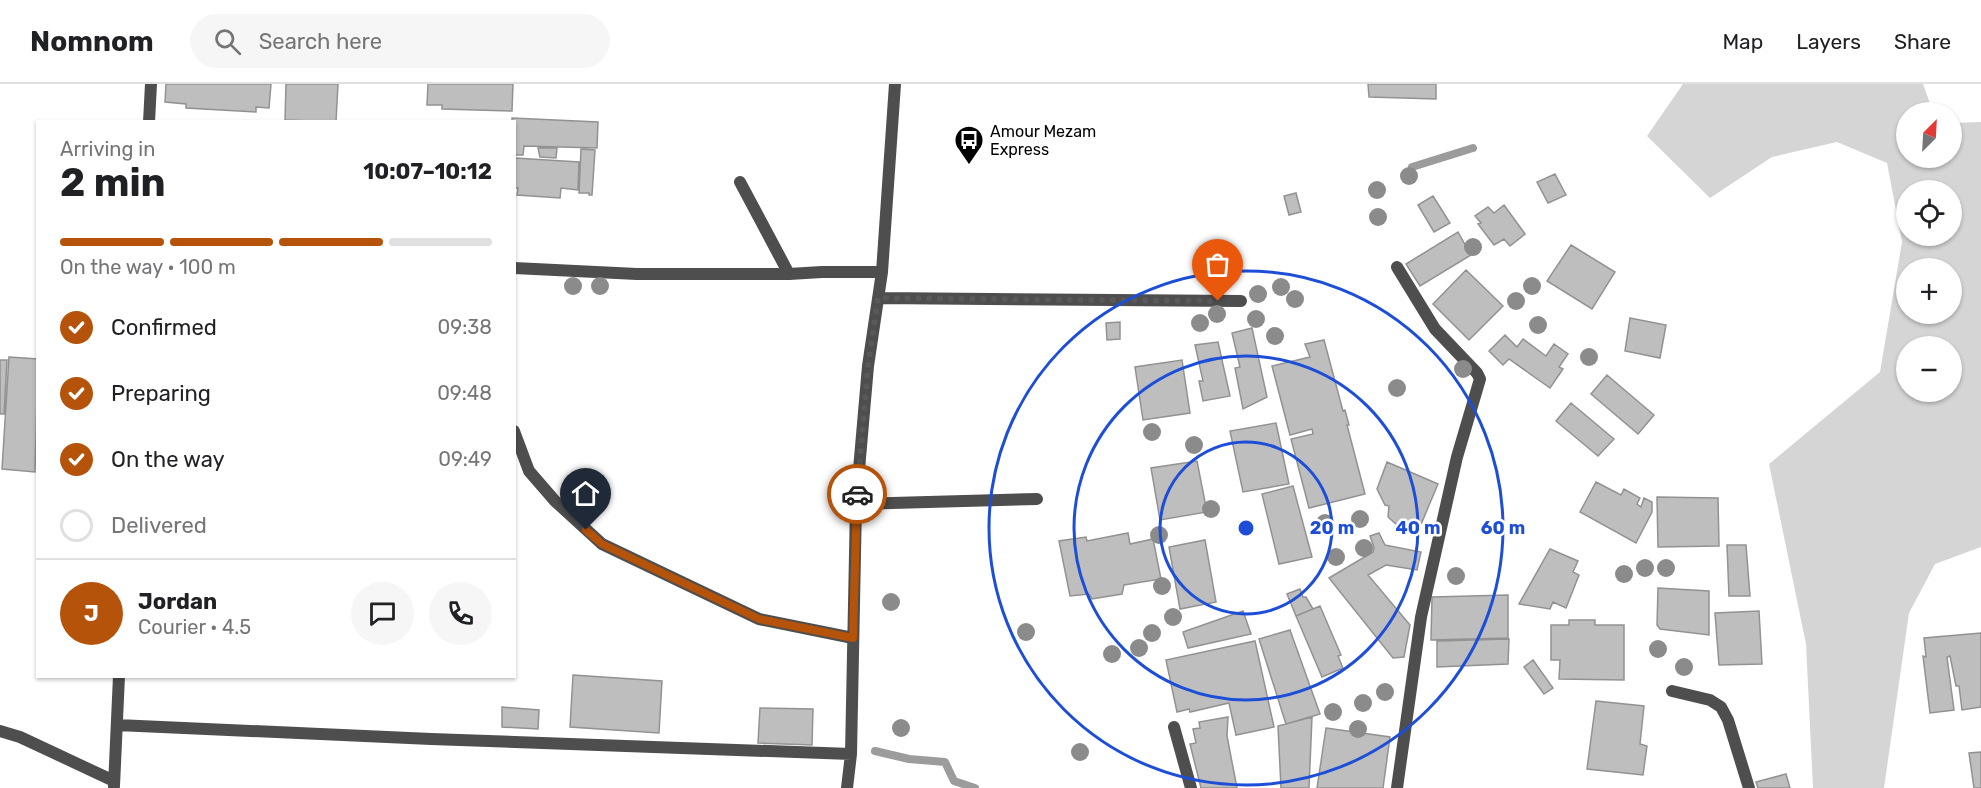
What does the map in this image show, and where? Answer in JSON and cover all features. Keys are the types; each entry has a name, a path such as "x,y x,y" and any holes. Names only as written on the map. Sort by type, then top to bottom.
{"street":[{"path":"148,120 151,84"},
{"path":"847,788 851,754 856,504 868,366 882,272 895,84"},
{"path":"740,182 789,274"},
{"path":"516,267 626,274 882,272"},
{"path":"1396,267 1435,329 1480,379 1457,457 1421,617 1397,788"},
{"path":"878,298 1241,301"},
{"path":"516,436 529,471 555,501 602,544 759,619 853,638"},
{"path":"856,504 1037,499"},
{"path":"0,731 20,737 114,784 119,678"},
{"path":"1672,691 1710,700 1721,707 1728,720 1749,788"},
{"path":"117,725 431,740 851,754"},
{"path":"1174,727 1191,788"}],"shaded area":[{"path":"1683,84 1923,84 1929,102 1896,102 1896,168 1962,168 1962,123 1981,122 1981,547 1935,564 1909,613 1884,788 1813,788 1806,644 1769,464 1880,372 1896,277 1896,324 1962,324 1962,258 1899,258 1901,246 1962,246 1962,180 1896,180 1896,210 1887,163 1837,142 1772,157 1710,198 1647,136"}],"building":[{"path":"166,84 271,84 269,108 256,107 256,112 186,108 186,104 165,102"},
{"path":"286,84 338,84 336,120 285,120"},
{"path":"428,84 513,84 512,111 442,109 442,105 427,105"},
{"path":"1368,84 1436,84 1436,99 1369,97"},
{"path":"512,118 598,122 597,148 524,146 523,155 516,155 516,120"},
{"path":"538,148 557,148 556,158 540,157"},
{"path":"581,149 595,150 592,195 579,193"},
{"path":"516,158 579,162 578,190 561,188 560,198 517,195 518,188 516,188"},
{"path":"1555,174 1566,195 1548,203 1537,182"},
{"path":"1296,193 1301,212 1289,215 1284,196"},
{"path":"1433,196 1450,223 1434,232 1418,205"},
{"path":"1504,205 1525,234 1510,246 1504,239 1494,245 1478,224 1481,223 1475,216 1488,207 1494,213"},
{"path":"1458,232 1471,255 1420,286 1406,264"},
{"path":"1571,245 1615,272 1592,309 1547,281"},
{"path":"1466,270 1503,306 1469,340 1433,304"},
{"path":"1630,318 1666,325 1660,358 1625,351"},
{"path":"1120,322 1120,339 1107,340 1106,323"},
{"path":"1252,328 1267,397 1243,409 1235,368 1240,367 1232,333"},
{"path":"1505,335 1517,347 1523,339 1546,356 1554,344 1568,354 1559,367 1563,369 1550,388 1509,359 1503,365 1489,351"},
{"path":"1324,340 1343,411 1345,410 1349,425 1347,425 1365,494 1309,508 1291,439 1313,434 1312,429 1290,435 1272,366 1310,357 1305,344"},
{"path":"1218,342 1230,396 1203,401 1199,381 1203,381 1195,345"},
{"path":"9,357 36,359 35,472 2,469"},
{"path":"0,360 7,360 4,414 0,414"},
{"path":"1182,360 1190,413 1143,420 1135,367"},
{"path":"1607,375 1654,415 1638,434 1591,394"},
{"path":"1571,403 1614,439 1598,456 1556,421"},
{"path":"1276,423 1289,484 1243,492 1230,431"},
{"path":"1197,461 1207,512 1160,520 1151,468"},
{"path":"1387,462 1438,484 1422,522 1415,531 1396,524 1388,517 1389,506 1385,505 1377,489"},
{"path":"1596,482 1621,495 1624,489 1640,498 1637,504 1641,507 1644,498 1652,502 1652,512 1636,543 1580,512"},
{"path":"1293,486 1312,557 1279,564 1262,494"},
{"path":"1657,497 1718,498 1719,546 1658,547"},
{"path":"1128,533 1130,544 1153,539 1161,579 1124,585 1122,594 1092,599 1089,594 1070,596 1059,541 1086,537 1087,541"},
{"path":"1379,533 1385,545 1421,552 1417,570 1386,565 1368,575 1410,625 1404,657 1393,658 1329,578 1373,552 1374,547 1370,536"},
{"path":"1205,540 1216,602 1180,609 1169,547"},
{"path":"1727,545 1746,545 1750,596 1729,596"},
{"path":"1550,549 1578,561 1573,572 1579,575 1566,608 1553,602 1550,609 1519,604"},
{"path":"1658,588 1709,591 1709,635 1660,629 1657,625"},
{"path":"1300,589 1303,597 1306,597 1313,609 1296,616 1287,594"},
{"path":"1508,595 1508,638 1431,640 1432,597"},
{"path":"1320,606 1341,655 1338,656 1343,668 1322,677 1296,616"},
{"path":"1243,611 1251,634 1188,648 1183,632"},
{"path":"1759,611 1762,664 1719,665 1715,613"},
{"path":"1569,620 1595,620 1595,625 1624,625 1624,680 1559,679 1560,660 1551,660 1551,625 1569,625"},
{"path":"1290,630 1320,714 1286,724 1259,639"},
{"path":"1981,633 1981,707 1962,710 1959,686 1956,686 1950,656 1947,657 1954,710 1930,713 1923,656 1926,657 1924,638"},
{"path":"1509,639 1508,664 1437,667 1437,641"},
{"path":"1255,641 1274,727 1236,735 1229,703 1190,712 1189,709 1177,712 1166,660"},
{"path":"1533,660 1553,688 1544,694 1524,667"},
{"path":"573,675 662,681 659,733 570,727"},
{"path":"1596,701 1644,706 1640,744 1647,746 1643,775 1587,769"},
{"path":"502,707 539,710 538,729 502,727"},
{"path":"760,708 813,709 812,745 758,743"},
{"path":"1228,717 1227,736 1237,788 1201,788 1190,744 1196,743 1193,729 1200,728 1199,722"},
{"path":"1312,717 1309,788 1281,788 1278,726"},
{"path":"1326,728 1390,737 1383,788 1317,788"},
{"path":"1981,752 1981,788 1974,788 1969,753"},
{"path":"1786,774 1790,788 1758,788 1756,782"}],"waterway":[{"path":"1412,167 1473,148"},
{"path":"875,751 909,759 945,762 954,781 975,788"}],"way so far":[{"path":"857,494 868,366 878,298 1218,301"}],"place":[{"name":"Amour Mezam Express","path":"969,166"}],"route":[{"path":"586,530 602,544 759,619 853,638 857,494"}]}
